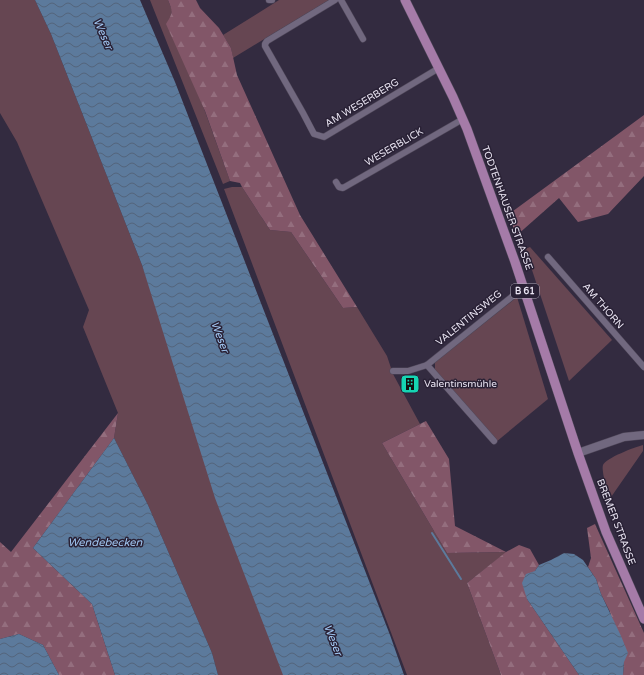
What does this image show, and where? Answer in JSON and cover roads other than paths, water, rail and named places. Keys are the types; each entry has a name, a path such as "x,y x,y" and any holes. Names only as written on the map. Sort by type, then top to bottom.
{"main road":[{"name":"TODTENHAUSER STRASSE","path":"405,0 463,119 524,287 578,453"},
{"name":"BREMER STRASSE","path":"578,453 606,532 644,619"}],"street":[{"name":"AM WESERBERG","path":"335,0 267,41 265,44 314,134 324,137 439,68"},
{"path":"341,0 363,39"},
{"name":"WESERBLICK","path":"336,182 339,187 343,188 463,119"},
{"name":"AM THORN","path":"548,257 644,367"},
{"name":"VALENTINSWEG","path":"393,371 408,371 427,365 524,287"},
{"path":"427,365 494,441"},
{"path":"578,453 624,437 644,435"}],"water":[{"name":"Weser","path":"35,0 140,0 175,82 390,635 404,675 283,675 215,498 142,265 51,34"},
{"name":"Wendebecken","path":"114,438 148,505 212,653 218,675 115,675 92,604 33,548"},
{"path":"564,553 574,554 583,560 596,579 601,594 628,653 624,662 623,675 579,675 527,599 522,583 526,574 535,571 539,565"},
{"path":"19,634 43,645 59,675 0,675 0,639"}],"waterway":[{"path":"432,533 461,579"}],"place":[{"name":"Valentinsmühle","path":"410,384"}]}
